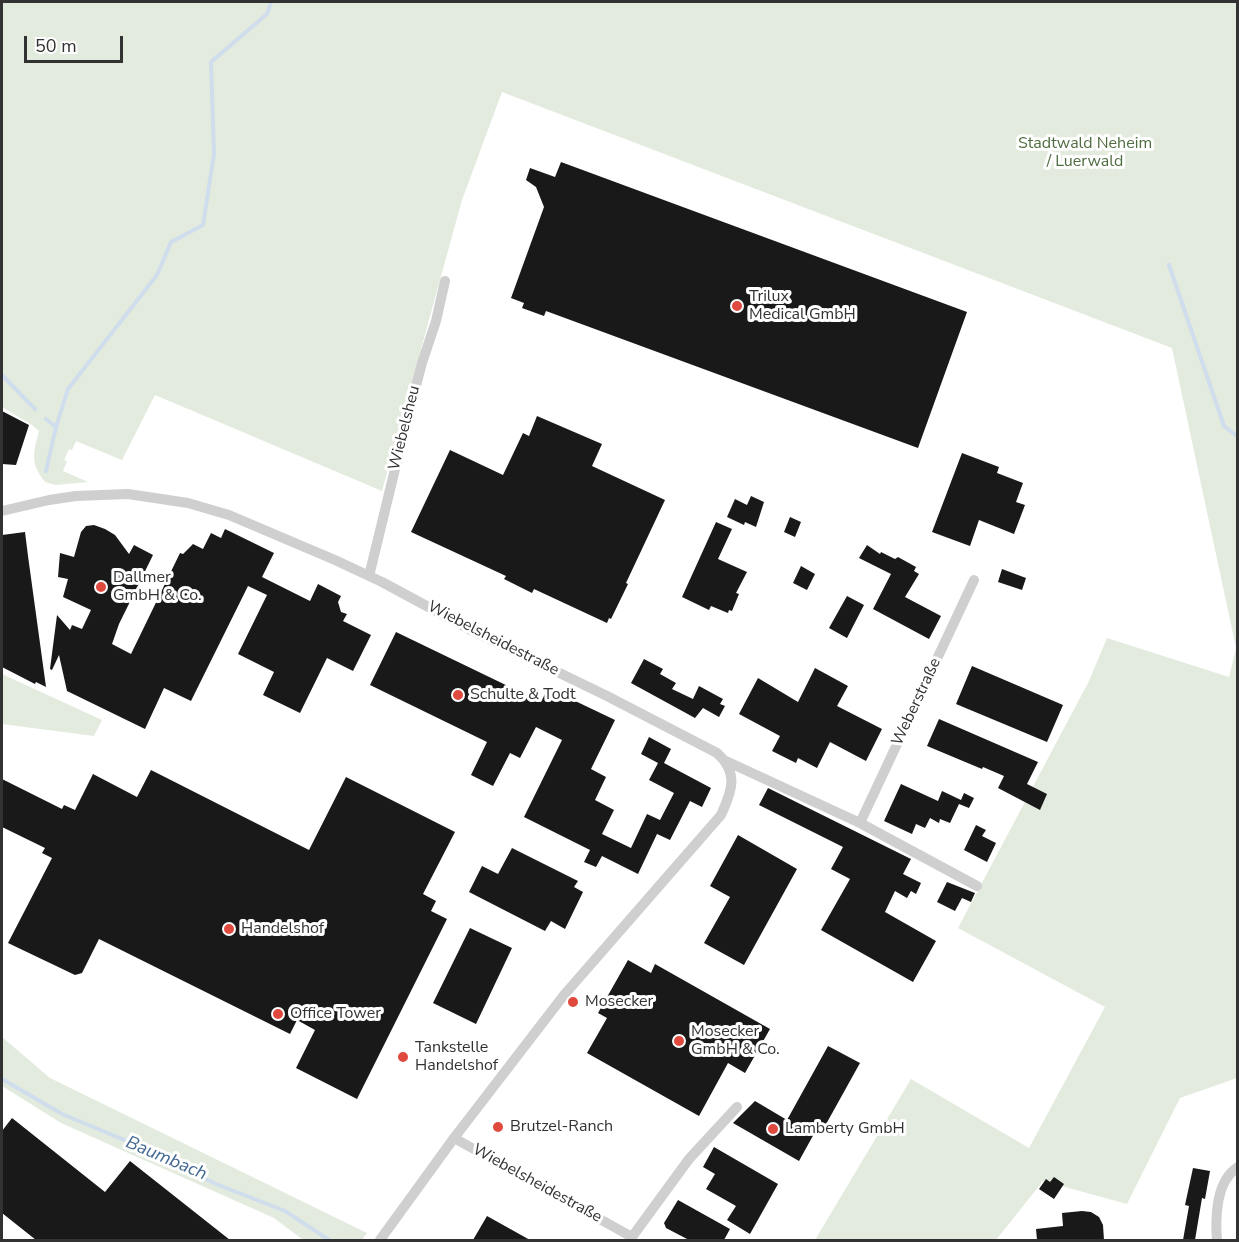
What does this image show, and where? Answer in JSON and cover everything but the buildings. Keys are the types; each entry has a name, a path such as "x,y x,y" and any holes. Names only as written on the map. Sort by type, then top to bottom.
{"street":[{"name":"Wiebelsheu","path":"369,576 406,424 446,281"},
{"name":"Wiebelsheidestraße","path":"2,511 76,496 128,495 188,503 229,515 369,576 473,631 608,696 717,753 726,761 731,775 731,794 721,815 564,995 454,1138 380,1240"},
{"name":"Weberstraße","path":"860,823 975,580"},
{"path":"726,761 860,823 977,886"},
{"name":"Wiebelsheidestraße","path":"454,1138 632,1237 689,1159 737,1107"},
{"path":"1217,1240 1217,1217 1222,1186 1230,1173 1238,1167"}],"green space":[{"name":"Stadtwald Neheim / Luerwald","path":"2,2 1237,2 1237,1078 1180,1098 1127,1204 1043,1181 996,1240 815,1240 911,1079 1029,1148 1105,1007 958,928 1089,681 1107,638 1229,677 1236,648 1172,348 502,92 462,200 382,491 155,395 122,460 76,441 64,460 67,461 63,471 88,482 56,485 45,482 37,469 34,458 39,431 2,407"},
{"path":"2,674 102,720 94,736 2,724"},
{"path":"2,1037 50,1078 367,1233 362,1240 303,1240 274,1218 61,1123 2,1086"}],"waterway":[{"path":"46,471 68,389 157,275 171,242 203,225 214,154 211,62 267,14 271,2"},
{"path":"1169,265 1224,426 1238,437"},
{"path":"2,375 35,409"},
{"path":"46,419 56,427"},
{"name":"Baumbach","path":"2,1079 62,1114 146,1149 216,1184 285,1211 329,1240"}],"place":[{"name":"Trilux Medical GmbH","path":"737,306"},
{"name":"Dallmer GmbH & Co.","path":"101,587"},
{"name":"Schulte & Todt","path":"458,695"},
{"name":"Handelshof","path":"229,929"},
{"name":"Mosecker","path":"573,1002"},
{"name":"Office Tower","path":"278,1014"},
{"name":"Mosecker GmbH & Co.","path":"679,1041"},
{"name":"Tankstelle Handelshof","path":"403,1057"},
{"name":"Brutzel-Ranch","path":"498,1127"},
{"name":"Lamberty GmbH","path":"773,1129"}]}
